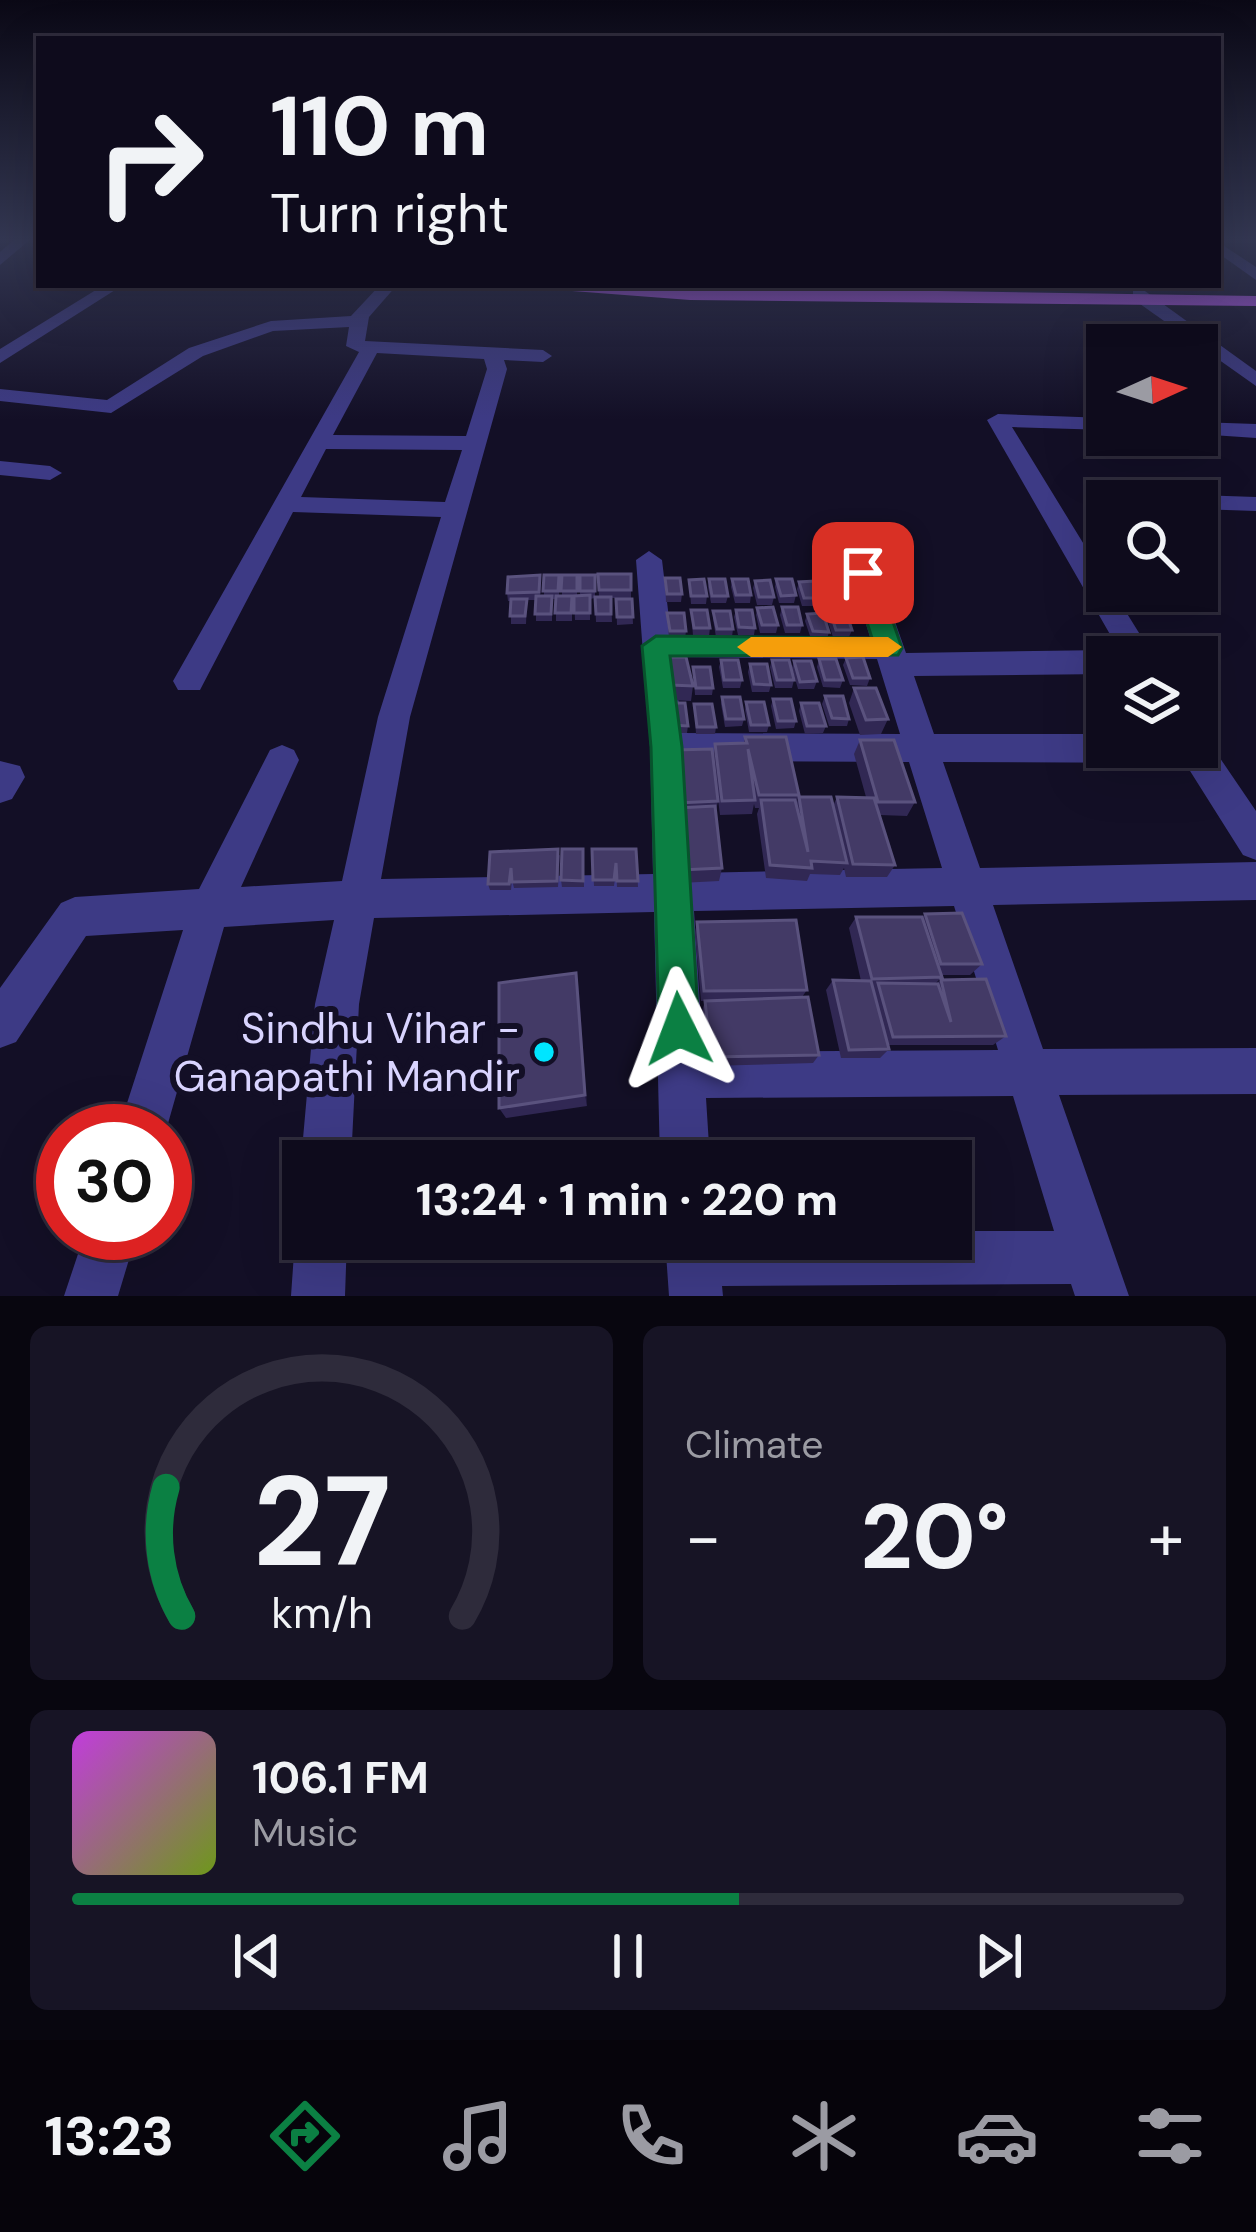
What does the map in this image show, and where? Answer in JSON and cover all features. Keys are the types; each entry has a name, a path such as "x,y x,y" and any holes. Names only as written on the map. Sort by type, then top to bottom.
{"street":[{"path":"0,357 94,298"},
{"path":"378,298 359,321 355,346 543,356"},
{"path":"1138,298 1256,380"},
{"path":"0,395 110,406 196,352 271,326 359,321"},
{"path":"189,681 371,346"},
{"path":"327,1140 337,1004 394,716 497,369 492,353"},
{"path":"81,404 132,370"},
{"path":"1086,423 998,420 1125,636"},
{"path":"1218,429 1256,430"},
{"path":"320,442 475,443"},
{"path":"3,472 50,473"},
{"path":"1218,503 1256,504"},
{"path":"286,504 456,510"},
{"path":"649,560 667,747 684,1140"},
{"path":"693,1265 1096,1276 863,573"},
{"path":"656,646 1086,662"},
{"path":"667,747 1086,750"},
{"path":"150,1104 209,911 282,760"},
{"path":"1207,768 1256,843"},
{"path":"0,776 8,777 0,788"},
{"path":"0,1027 75,917 357,899 1256,881"},
{"path":"681,1076 1256,1071"},
{"path":"91,1296 102,1260"},
{"path":"318,1296 320,1260"}],"building":[{"path":"598,574 631,574 631,590 599,590"},
{"path":"816,574 832,574 837,591 822,591"},
{"path":"540,575 539,592 507,593 508,577"},
{"path":"544,575 559,575 558,591 543,591"},
{"path":"562,575 577,575 577,591 561,591"},
{"path":"580,575 595,575 595,591 580,591"},
{"path":"665,578 680,578 682,594 667,594"},
{"path":"704,579 707,596 691,596 689,580"},
{"path":"709,579 725,579 728,596 712,596"},
{"path":"732,579 748,579 751,595 736,595"},
{"path":"776,579 792,579 796,595 781,596"},
{"path":"770,580 774,597 759,597 755,581"},
{"path":"815,581 820,598 804,598 799,582"},
{"path":"590,595 590,613 574,613 574,596"},
{"path":"536,596 552,596 551,614 535,614"},
{"path":"556,596 572,596 571,613 555,613"},
{"path":"595,597 611,597 611,614 596,614"},
{"path":"511,599 527,599 525,616 510,616"},
{"path":"616,599 632,599 633,617 617,617"},
{"path":"773,607 778,625 762,625 757,608"},
{"path":"782,607 798,607 802,625 787,625"},
{"path":"691,610 707,610 710,628 694,628"},
{"path":"736,610 752,610 755,628 739,627"},
{"path":"713,611 730,611 733,629 717,629"},
{"path":"830,612 846,612 852,630 836,630"},
{"path":"667,613 684,613 686,631 670,631"},
{"path":"823,613 829,632 813,631 807,614"},
{"path":"668,657 686,657 693,686 671,685"},
{"path":"863,657 870,678 853,678 846,658"},
{"path":"819,659 836,659 843,680 825,680"},
{"path":"721,660 738,660 742,680 724,680"},
{"path":"772,660 789,660 794,680 777,680"},
{"path":"794,661 811,661 817,681 800,682"},
{"path":"750,664 767,664 771,685 754,684"},
{"path":"693,667 710,667 713,688 696,688"},
{"path":"854,688 876,688 888,719 866,720"},
{"path":"825,696 843,696 849,719 832,718"},
{"path":"722,697 740,697 744,719 726,719"},
{"path":"773,699 791,699 796,721 778,721"},
{"path":"746,702 764,702 769,725 751,725"},
{"path":"667,703 685,703 688,726 670,725"},
{"path":"801,703 819,703 826,726 807,726"},
{"path":"694,704 712,704 716,727 697,727"},
{"path":"745,737 786,737 799,795 759,795 748,749 755,800 722,801 715,744 747,743"},
{"path":"860,740 894,740 915,802 878,802"},
{"path":"712,749 718,801 678,803 674,750"},
{"path":"799,797 831,797 847,863 811,861 812,868 770,865 761,800 795,800 808,852"},
{"path":"837,797 874,798 895,865 853,864"},
{"path":"715,806 722,868 681,870 677,808"},
{"path":"558,849 557,881 512,882 511,868 509,884 488,884 490,852"},
{"path":"562,849 583,849 583,881 561,880"},
{"path":"592,849 636,849 638,881 617,881 616,863 614,880 593,880"},
{"path":"962,913 982,964 941,964 925,914"},
{"path":"856,917 922,917 942,977 872,979"},
{"path":"796,920 807,990 704,991 697,922"},
{"name":"Sindhu Vihar - Ganapathi Mandir","path":"576,973 585,1095 499,1108 499,983"},
{"path":"986,979 1006,1036 893,1037 878,983 938,984 951,1022 941,980"},
{"path":"833,980 871,981 889,1049 849,1050"},
{"path":"808,997 819,1055 711,1057 705,1001"}],"slow traffic":[{"path":"751,647 888,647"}],"place":[{"name":"Sindhu Vihar - Ganapathi Mandir","path":"544,1052"}],"route":[{"path":"679,1029 667,747 656,646 889,648 863,573"}]}
